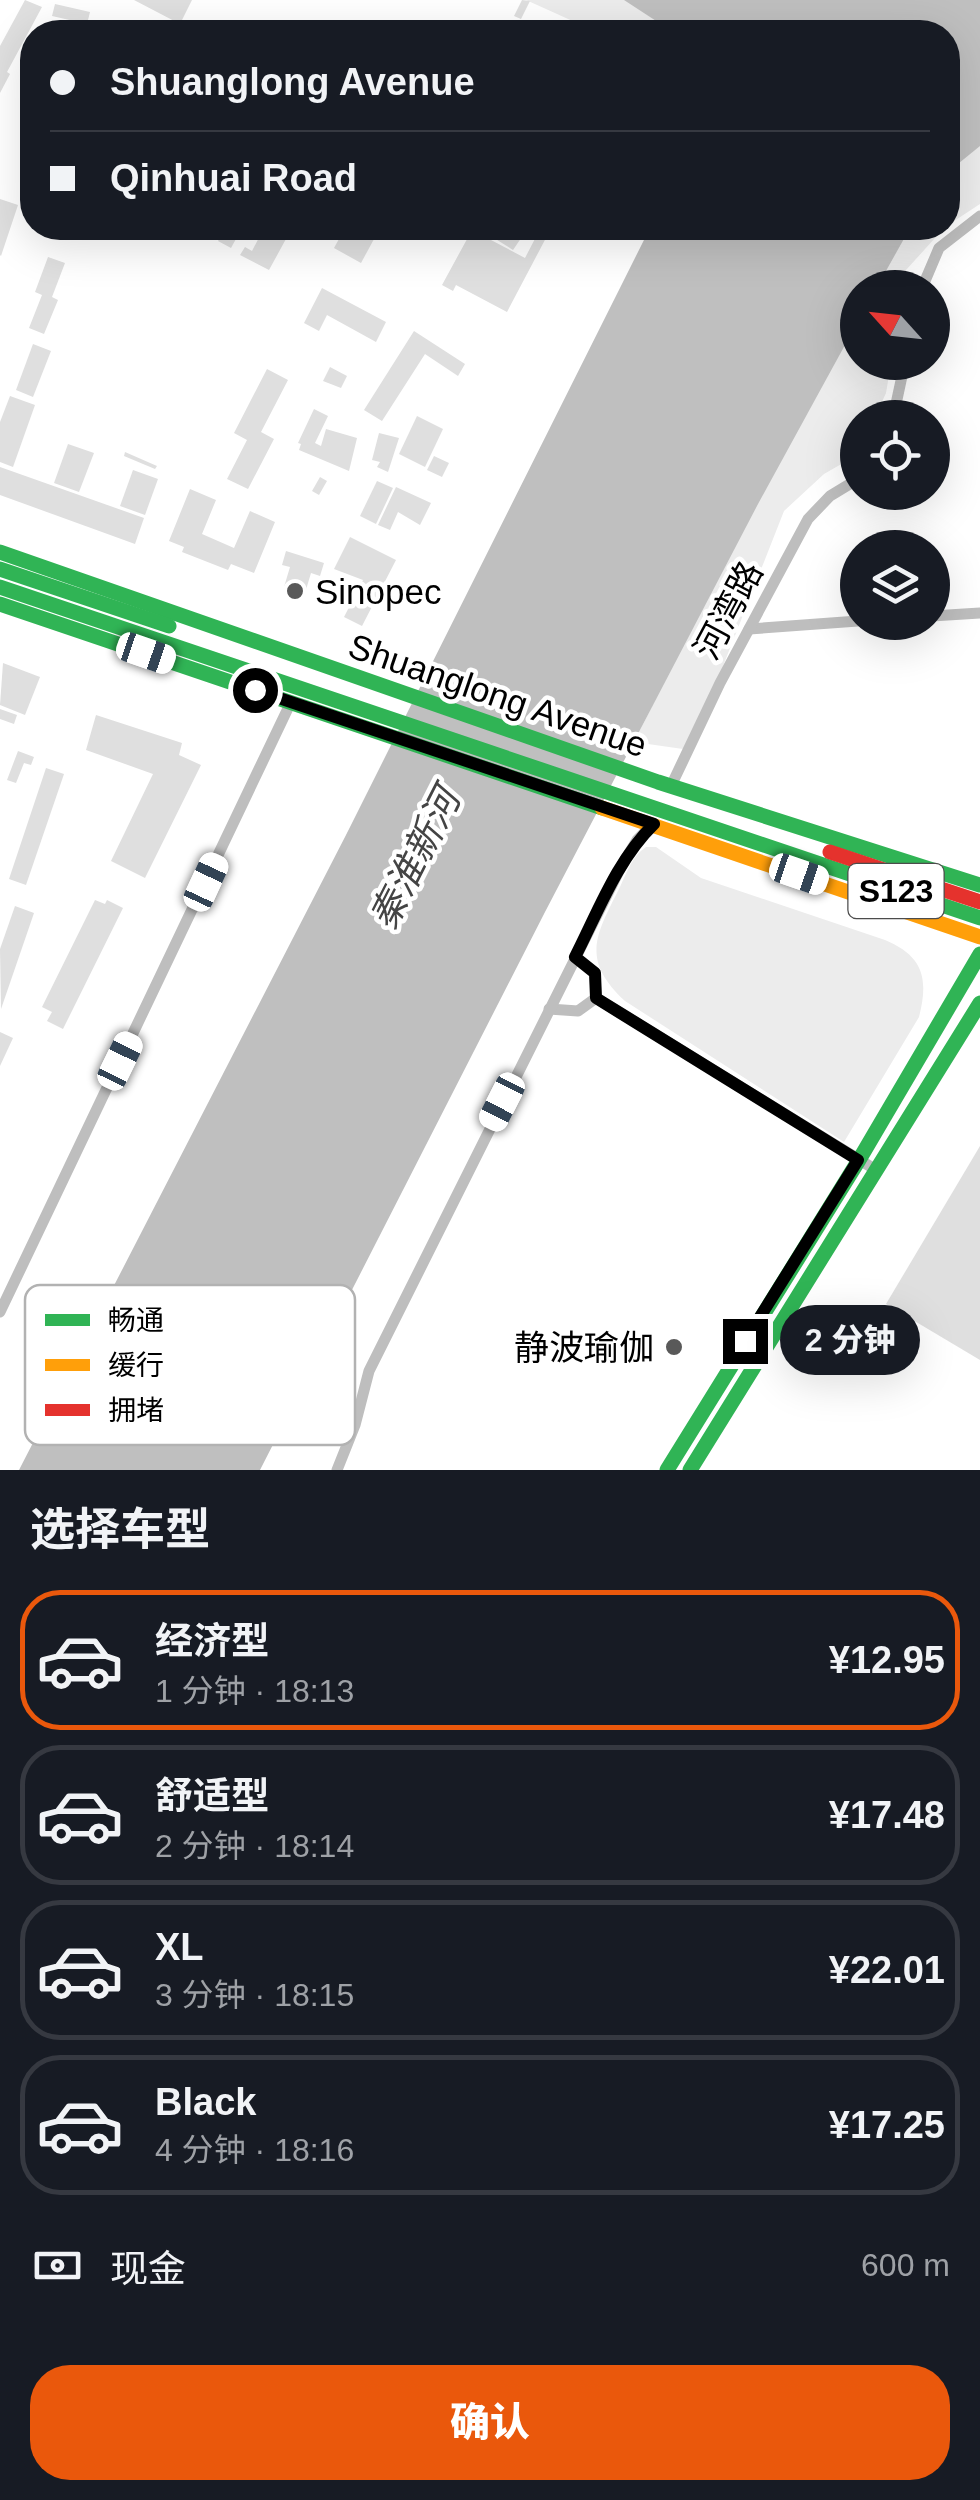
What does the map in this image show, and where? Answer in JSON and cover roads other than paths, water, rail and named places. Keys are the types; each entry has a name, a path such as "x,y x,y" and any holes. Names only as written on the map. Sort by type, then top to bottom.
{"main road":[{"name":"Shuanglong Avenue","path":"0,552 664,784 980,886"},
{"path":"0,569 309,681"},
{"path":"0,587 309,681 980,902"},
{"name":"Shuanglong Avenue","path":"0,604 980,937"},
{"name":"S123","path":"309,681 813,864 980,918"},
{"path":"667,1470 980,954"},
{"path":"690,1470 980,1003"}],"street":[{"path":"960,232 980,216"},
{"path":"930,270 939,248 949,240"},
{"name":"河湾路","path":"664,784 808,519 840,490"},
{"path":"950,614 980,612"},
{"path":"749,629 840,622"},
{"path":"0,1312 292,702"},
{"path":"355,1425 369,1372 575,957 648,822"},
{"path":"575,957 595,973 596,998"},
{"path":"596,998 876,1170"},
{"path":"549,1009 578,1011 596,998"},
{"path":"336,1470 347,1445"}],"water":[{"path":"624,0 980,0 980,146 960,162 960,20 655,20"},
{"name":"秦淮新河","path":"644,240 903,240 887,270 840,270 840,354 545,912 354,1285 114,1285 346,835"},
{"path":"32,1445 273,1445 260,1470 19,1470"}],"place":[{"name":"Sinopec","path":"295,591"},
{"name":"静波瑜伽","path":"674,1347"}]}
